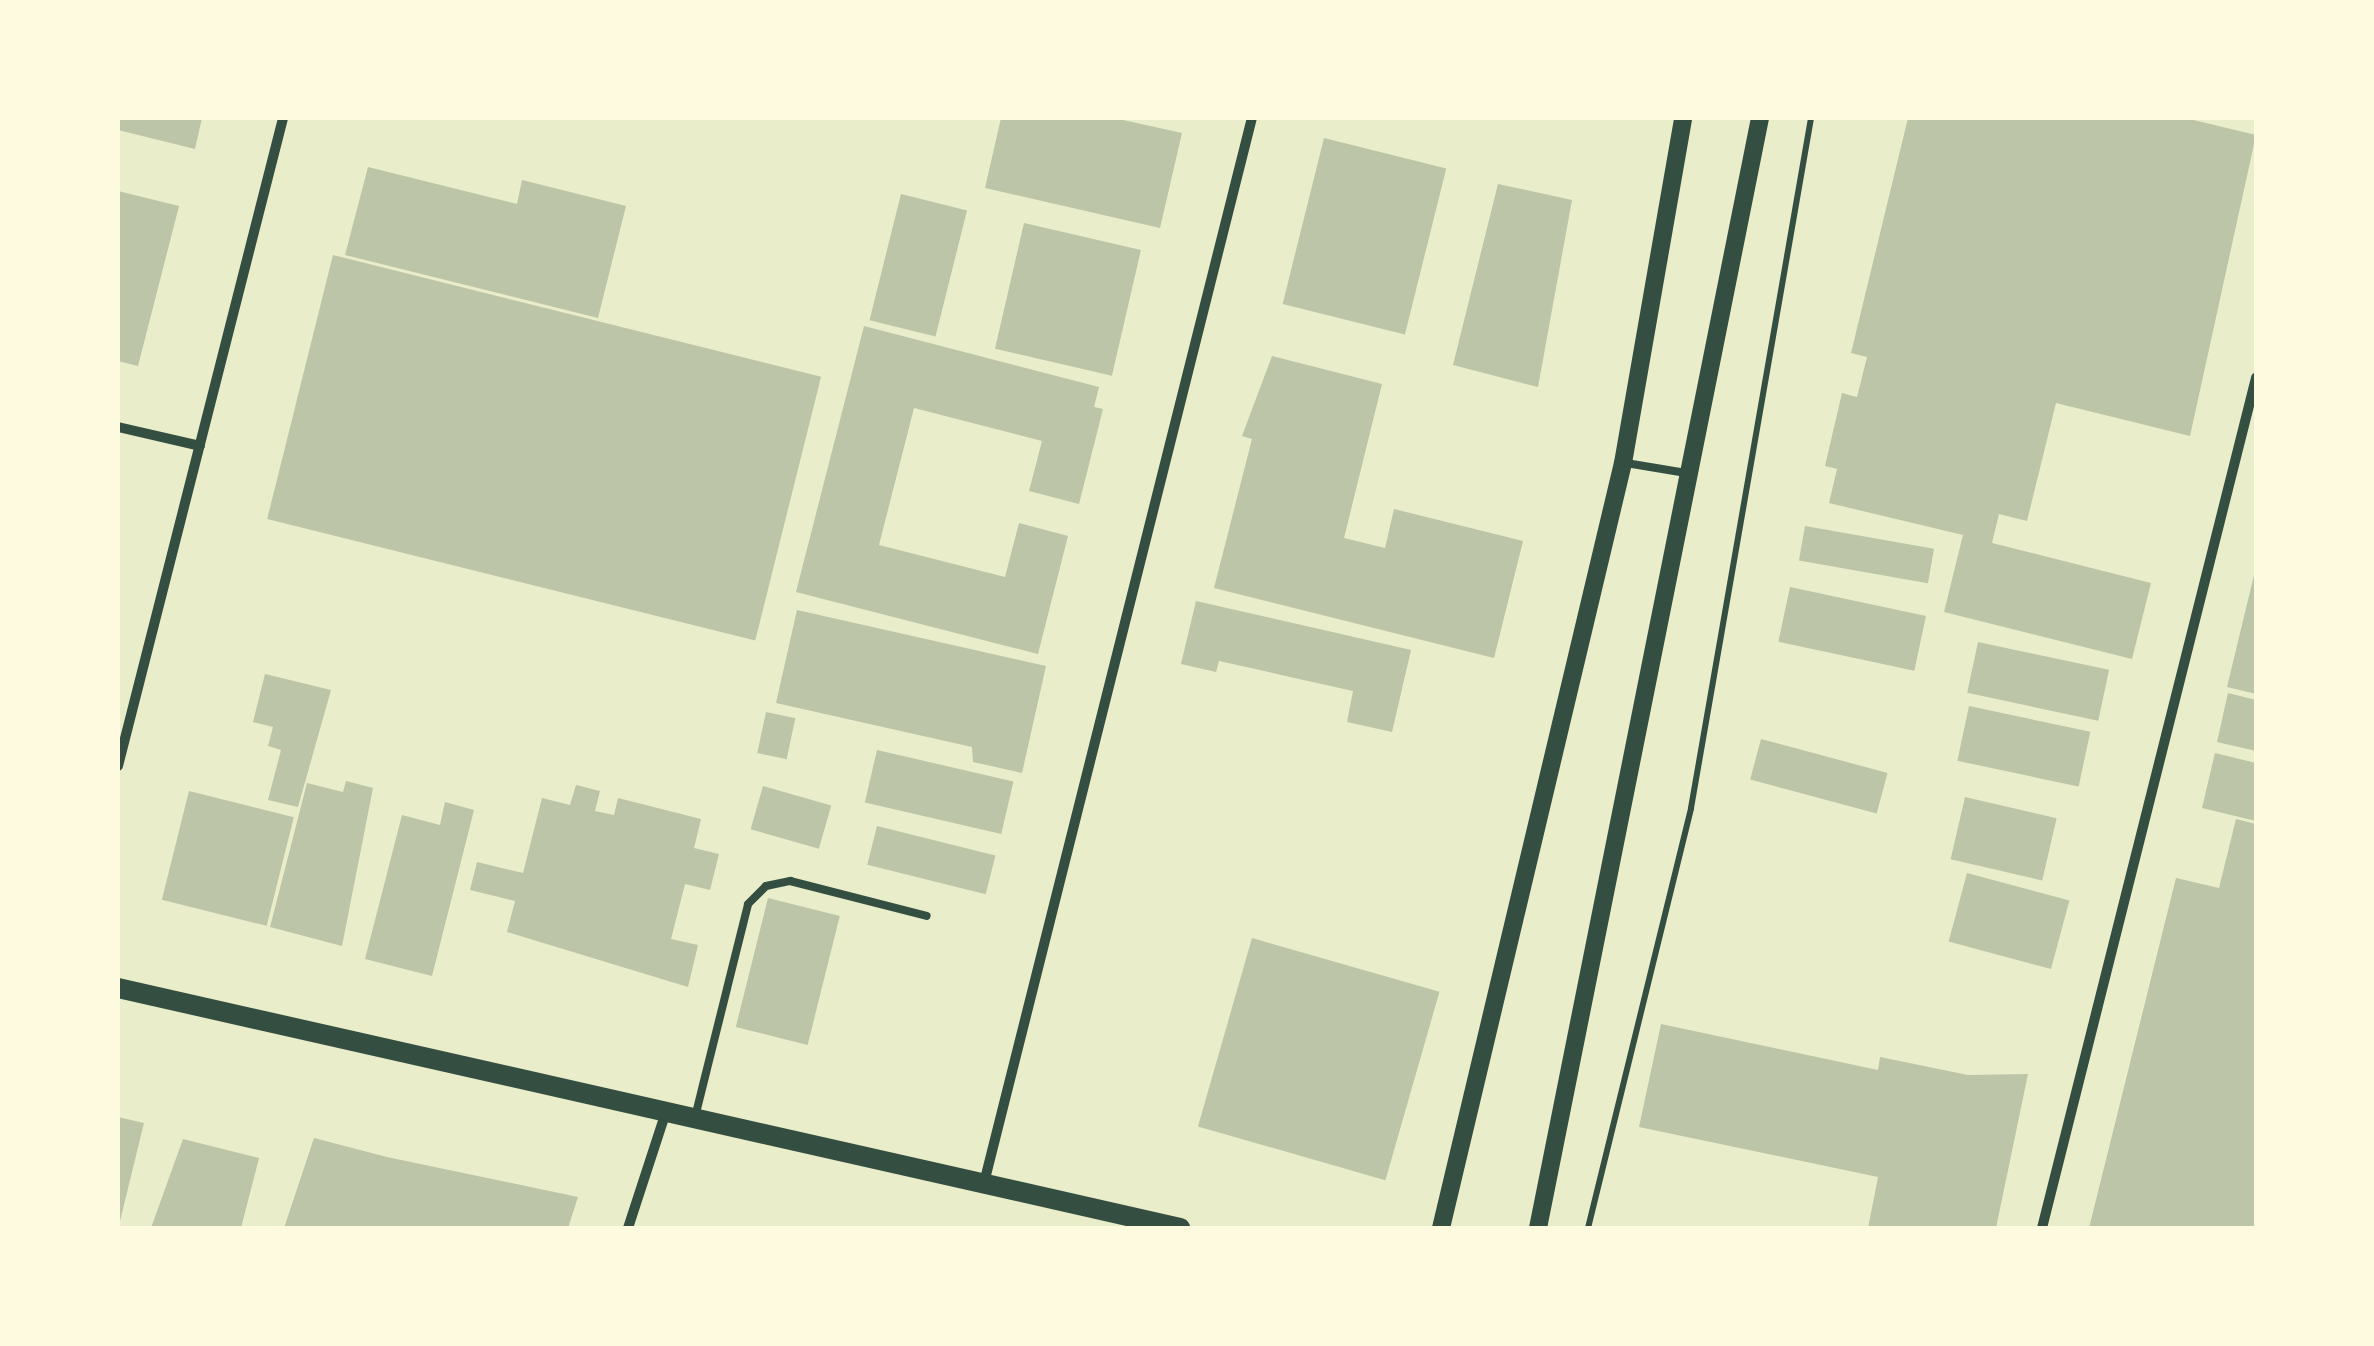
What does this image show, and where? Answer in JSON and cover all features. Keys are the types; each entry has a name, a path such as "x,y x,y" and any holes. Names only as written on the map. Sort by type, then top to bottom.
{"main road":[{"path":"118,988 1172,1227"}],"street":[{"path":"118,766 283,118"},
{"path":"984,1183 1252,118"},
{"path":"1441,1228 1623,463 1683,118"},
{"path":"1538,1228 1760,118"},
{"path":"2042,1228 2256,378"},
{"path":"118,427 200,446"},
{"path":"628,1228 666,1111"}],"lane":[{"path":"1623,463 1690,474"},
{"path":"695,1118 748,904 766,886 790,881 927,916"}],"path":[{"path":"1588,1228 1692,808 1811,118"}],"building":[{"path":"118,118 202,118 195,149 118,130"},
{"path":"1001,118 1114,118 1182,133 1160,228 985,188"},
{"path":"1908,118 2185,118 2256,135 2190,436 2056,403 2027,521 1999,514 1992,543 2151,583 2132,659 1944,612 1963,535 1829,503 1837,469 1825,466 1842,393 1857,397 1867,357 1851,353"},
{"path":"1324,138 1446,168 1405,334 1283,304"},
{"path":"368,167 517,204 522,180 626,206 598,318 345,255"},
{"path":"1498,184 1572,200 1538,387 1453,365"},
{"path":"118,191 179,206 138,366 118,361"},
{"path":"901,194 967,210 936,337 870,320"},
{"path":"1024,223 1141,250 1112,376 995,349"},
{"path":"333,255 821,377 755,641 267,519"},
{"path":"864,326 1099,387 1094,407 1103,409 1079,504 1029,491 1042,441 914,408 879,545 1005,577 1019,523 1068,536 1038,654 796,592"},
{"path":"1272,356 1382,384 1344,538 1385,548 1394,509 1523,541 1494,658 1214,588 1252,439 1242,436"},
{"path":"1805,526 1934,549 1928,583 1799,560"},
{"path":"2256,571 2256,694 2227,687"},
{"path":"1790,587 1926,616 1914,671 1778,642"},
{"path":"1196,601 1411,650 1392,732 1347,722 1353,691 1219,661 1216,672 1181,664"},
{"path":"797,610 1046,666 1022,773 973,762 972,747 776,703"},
{"path":"1978,642 2109,670 2098,721 1967,693"},
{"path":"265,674 331,690 298,807 268,800 281,750 268,746 273,727 253,722"},
{"path":"2228,693 2256,700 2256,751 2217,742"},
{"path":"1969,706 2090,732 2079,787 1957,761"},
{"path":"766,712 795,718 787,759 757,753"},
{"path":"1761,739 1888,773 1877,813 1750,780"},
{"path":"877,750 1013,781 1001,834 865,803"},
{"path":"2215,753 2256,763 2256,821 2202,808"},
{"path":"346,781 373,788 342,946 270,927 307,783 343,792"},
{"path":"576,785 600,791 595,811 614,815 618,798 701,819 694,848 719,854 710,890 685,884 671,939 698,945 688,987 507,932 515,901 470,890 477,862 523,873 542,798 570,805"},
{"path":"763,786 831,806 819,849 751,829"},
{"path":"189,791 294,817 267,926 162,900"},
{"path":"1965,797 2057,818 2042,881 1951,859"},
{"path":"445,802 474,810 432,976 365,959 402,815 440,825"},
{"path":"2236,819 2256,824 2256,1228 2089,1228 2176,878 2219,888"},
{"path":"877,826 995,856 986,894 867,865"},
{"path":"1967,873 2069,900 2051,969 1949,942"},
{"path":"768,898 840,916 808,1045 736,1027"},
{"path":"1252,938 1439,992 1385,1180 1198,1126"},
{"path":"1661,1024 1878,1070 1880,1057 1968,1075 2028,1074 1996,1228 1868,1228 1878,1177 1639,1127"},
{"path":"118,1117 144,1123 119,1225 118,1224"},
{"path":"314,1138 578,1197 568,1228 284,1228"},
{"path":"183,1139 259,1158 241,1228 151,1228"}]}
